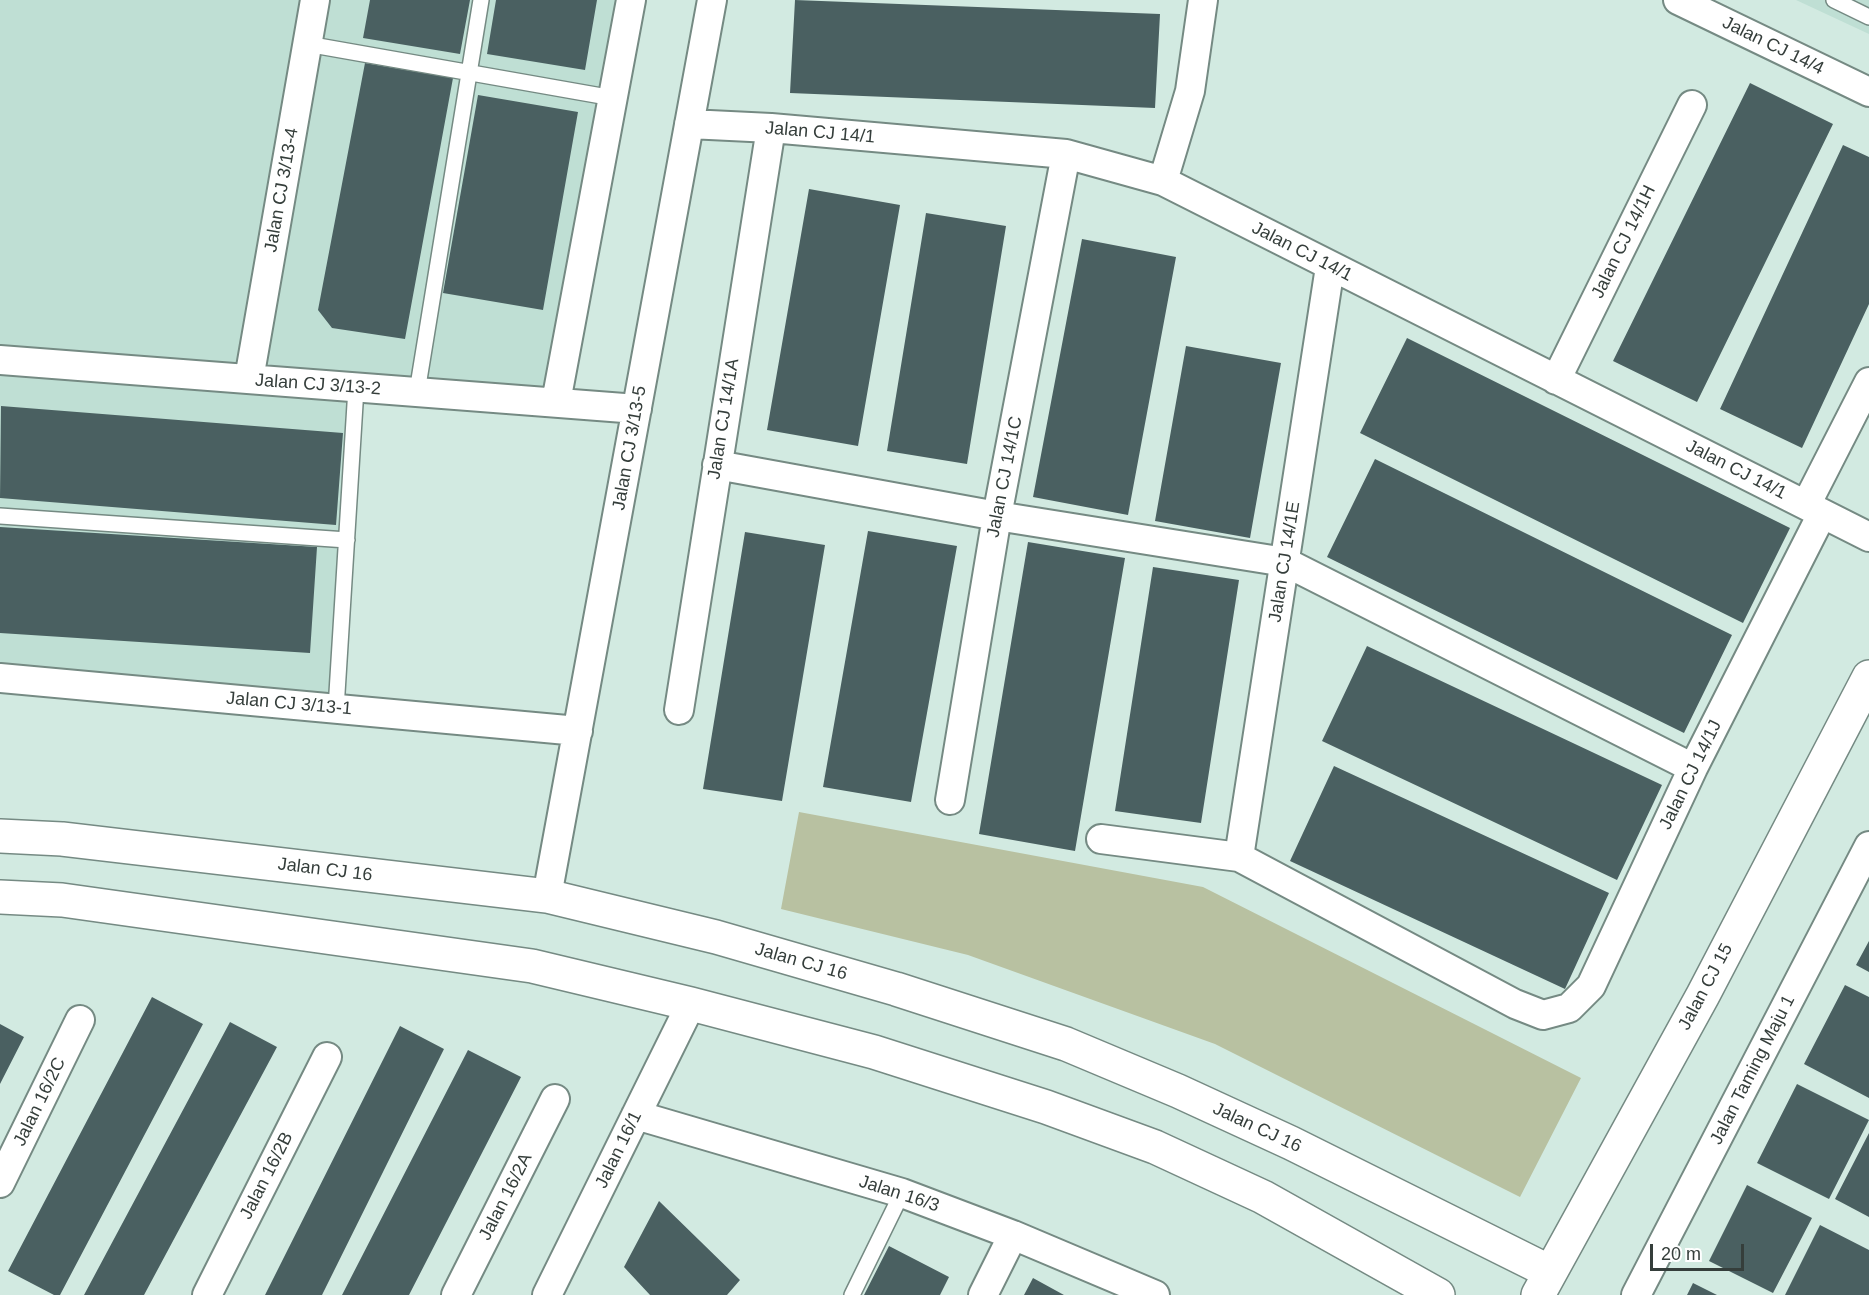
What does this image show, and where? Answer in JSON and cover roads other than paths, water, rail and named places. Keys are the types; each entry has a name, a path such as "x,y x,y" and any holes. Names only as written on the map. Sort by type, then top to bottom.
{"street":[{"name":"Jalan CJ 3/13-4","path":"249,380 315,0"},
{"path":"556,402 631,0"},
{"name":"Jalan CJ 3/13-5","path":"548,897 712,0"},
{"path":"1163,181 1190,91 1203,0"},
{"name":"Jalan CJ 14/4","path":"1678,0 1869,92"},
{"name":"Jalan CJ 14/1H","path":"1556,380 1692,105"},
{"name":"Jalan CJ 14/1","path":"689,124 771,128 1066,154 1163,181 1869,537"},
{"name":"Jalan CJ 14/1A","path":"679,710 771,128"},
{"name":"Jalan CJ 14/1C","path":"950,800 997,516 1066,154"},
{"name":"Jalan CJ 14/1E","path":"1239,857 1330,267"},
{"name":"Jalan CJ 3/13-2","path":"0,360 637,409"},
{"name":"Jalan CJ 14/1J","path":"1239,857 1515,1004 1543,1015 1569,1008 1591,986 1814,510 1869,382"},
{"path":"717,465 997,516 1285,562 1694,768"},
{"name":"Jalan CJ 15","path":"1544,1284 1708,985 1869,677"},
{"name":"Jalan CJ 3/13-1","path":"0,678 578,731"},
{"name":"Jalan CJ 16","path":"0,836 62,839 548,897 716,937 896,989 1066,1044 1178,1091 1291,1143 1544,1284"},
{"path":"1101,839 1239,857"},
{"name":"Jalan Taming Maju 1","path":"1636,1295 1869,846"},
{"path":"0,897 62,900 532,966 691,1004 874,1052 1046,1107 1155,1147 1263,1197 1438,1295"},
{"name":"Jalan 16/1","path":"547,1295 691,1004"},
{"name":"Jalan 16/2C","path":"0,1183 80,1020"},
{"name":"Jalan 16/2B","path":"207,1295 327,1057"},
{"name":"Jalan 16/2A","path":"456,1295 555,1099"},
{"name":"Jalan 16/3","path":"636,1115 902,1193 1013,1235 1117,1288 1155,1295"},
{"path":"982,1295 1013,1235"}],"lane":[{"path":"417,392 481,0"},
{"path":"1834,0 1869,17"},
{"path":"308,44 613,98"},
{"path":"336,709 356,388"},
{"path":"0,516 347,540"},
{"path":"852,1295 902,1193"}]}
